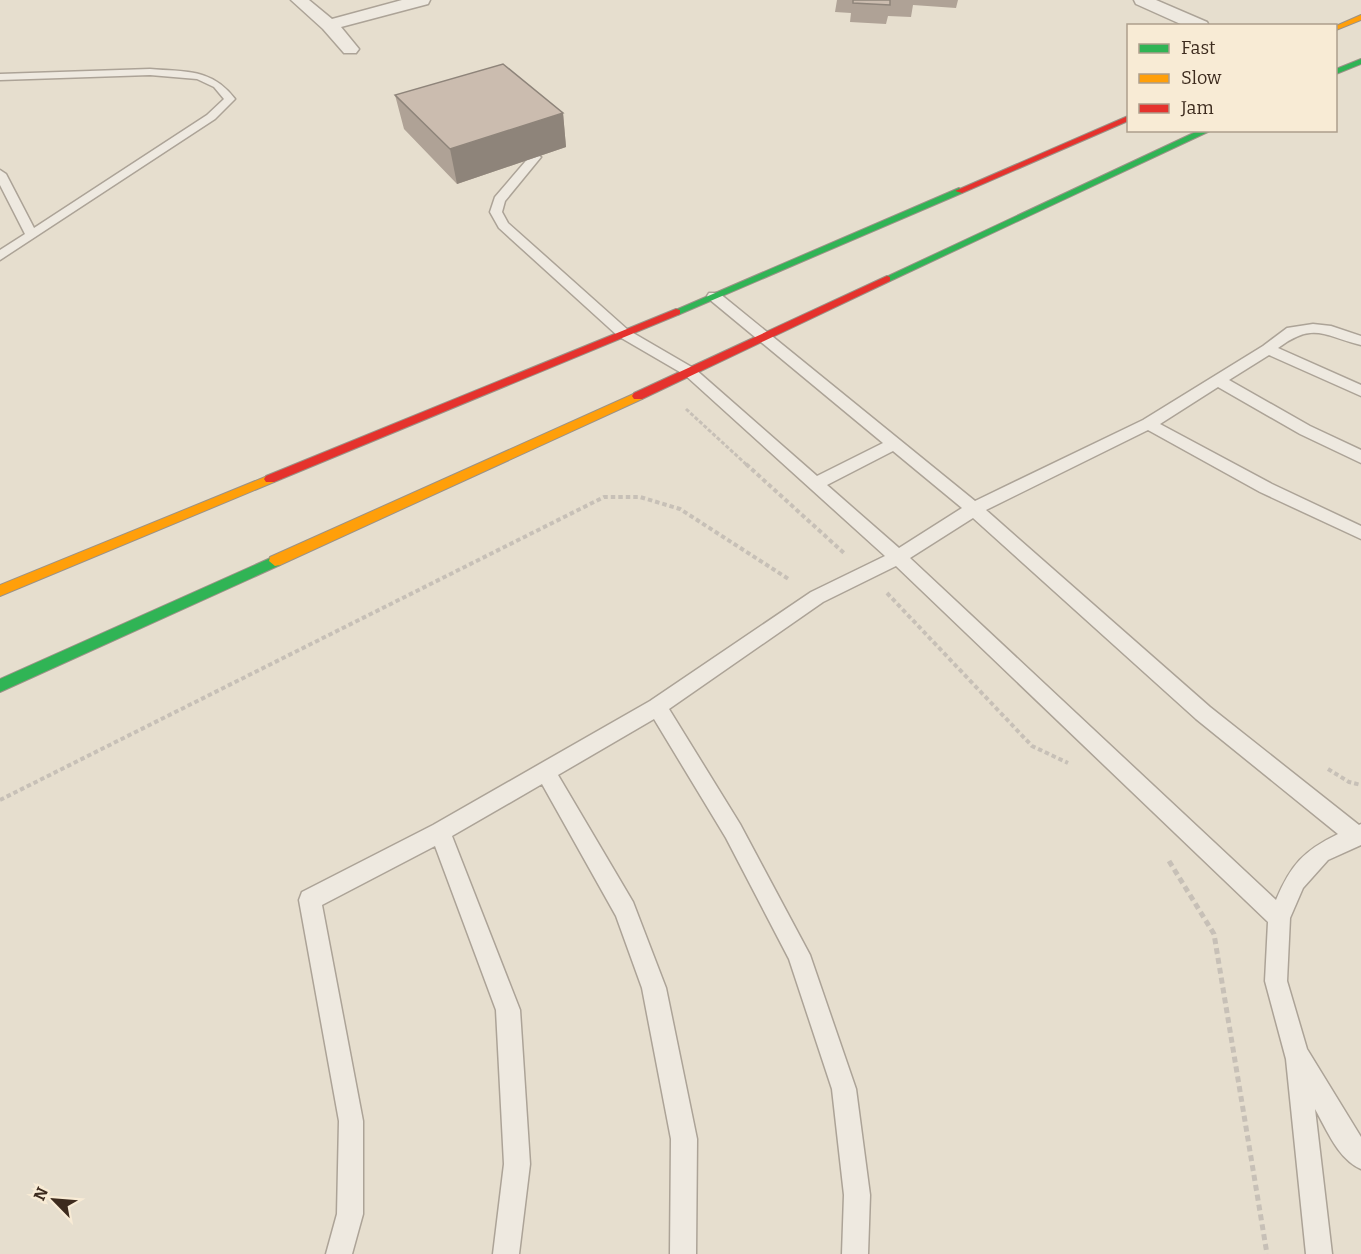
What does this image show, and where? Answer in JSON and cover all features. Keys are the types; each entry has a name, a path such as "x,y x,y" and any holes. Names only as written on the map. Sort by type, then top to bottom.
{"street":[{"path":"300,0 329,25 350,49"},
{"path":"329,25 422,0"},
{"path":"1142,0 1196,24"},
{"path":"1337,27 1361,17"},
{"path":"1337,71 1361,61"},
{"path":"0,591 714,296 1127,118"},
{"path":"0,686 662,386 762,337 1204,132"}],"lane":[{"path":"0,77 150,72 200,76 218,85 230,99 211,117 0,256"},
{"path":"535,157 499,200 496,213 503,225 622,333 690,372 898,557 1279,918"},
{"path":"0,174 32,235"},
{"path":"714,296 974,508 1203,713 1358,834 1321,853 1295,881 1279,918 1276,981 1296,1054 1320,1254"},
{"path":"339,1254 350,1214 351,1121 310,900 440,832 657,707 817,597 898,557 974,508 1148,424 1292,331 1313,328 1331,330 1361,341"},
{"path":"1268,348 1361,392"},
{"path":"1218,380 1305,430 1361,457"},
{"path":"1148,424 1266,488 1361,534"},
{"path":"815,484 895,444"},
{"path":"657,707 733,831 799,955 844,1089 857,1195 855,1254"},
{"path":"545,771 625,910 654,988 684,1139 683,1254"},
{"path":"440,832 508,1010 517,1164 506,1254"},
{"path":"1296,1054 1346,1139 1361,1155"}],"path":[{"path":"662,386 811,525 867,572 1032,746 1072,765"},
{"path":"0,800 604,496 640,497 680,508 817,597"},
{"path":"1164,853 1214,934 1267,1254"}],"building":[{"path":"853,0 890,0 890,5 853,3"},
{"path":"503,64 563,113 450,149 395,95"}],"traffic: fast":[{"path":"1337,72 1361,61"},
{"path":"887,279 1204,132"},
{"path":"676,312 959,191"},
{"path":"0,686 275,561"}],"traffic: slow":[{"path":"1337,28 1361,17"},
{"path":"275,561 638,396"},
{"path":"0,591 270,479"}],"traffic: jam":[{"path":"959,191 1127,118"},
{"path":"638,396 887,279"},
{"path":"270,479 676,312"}]}
